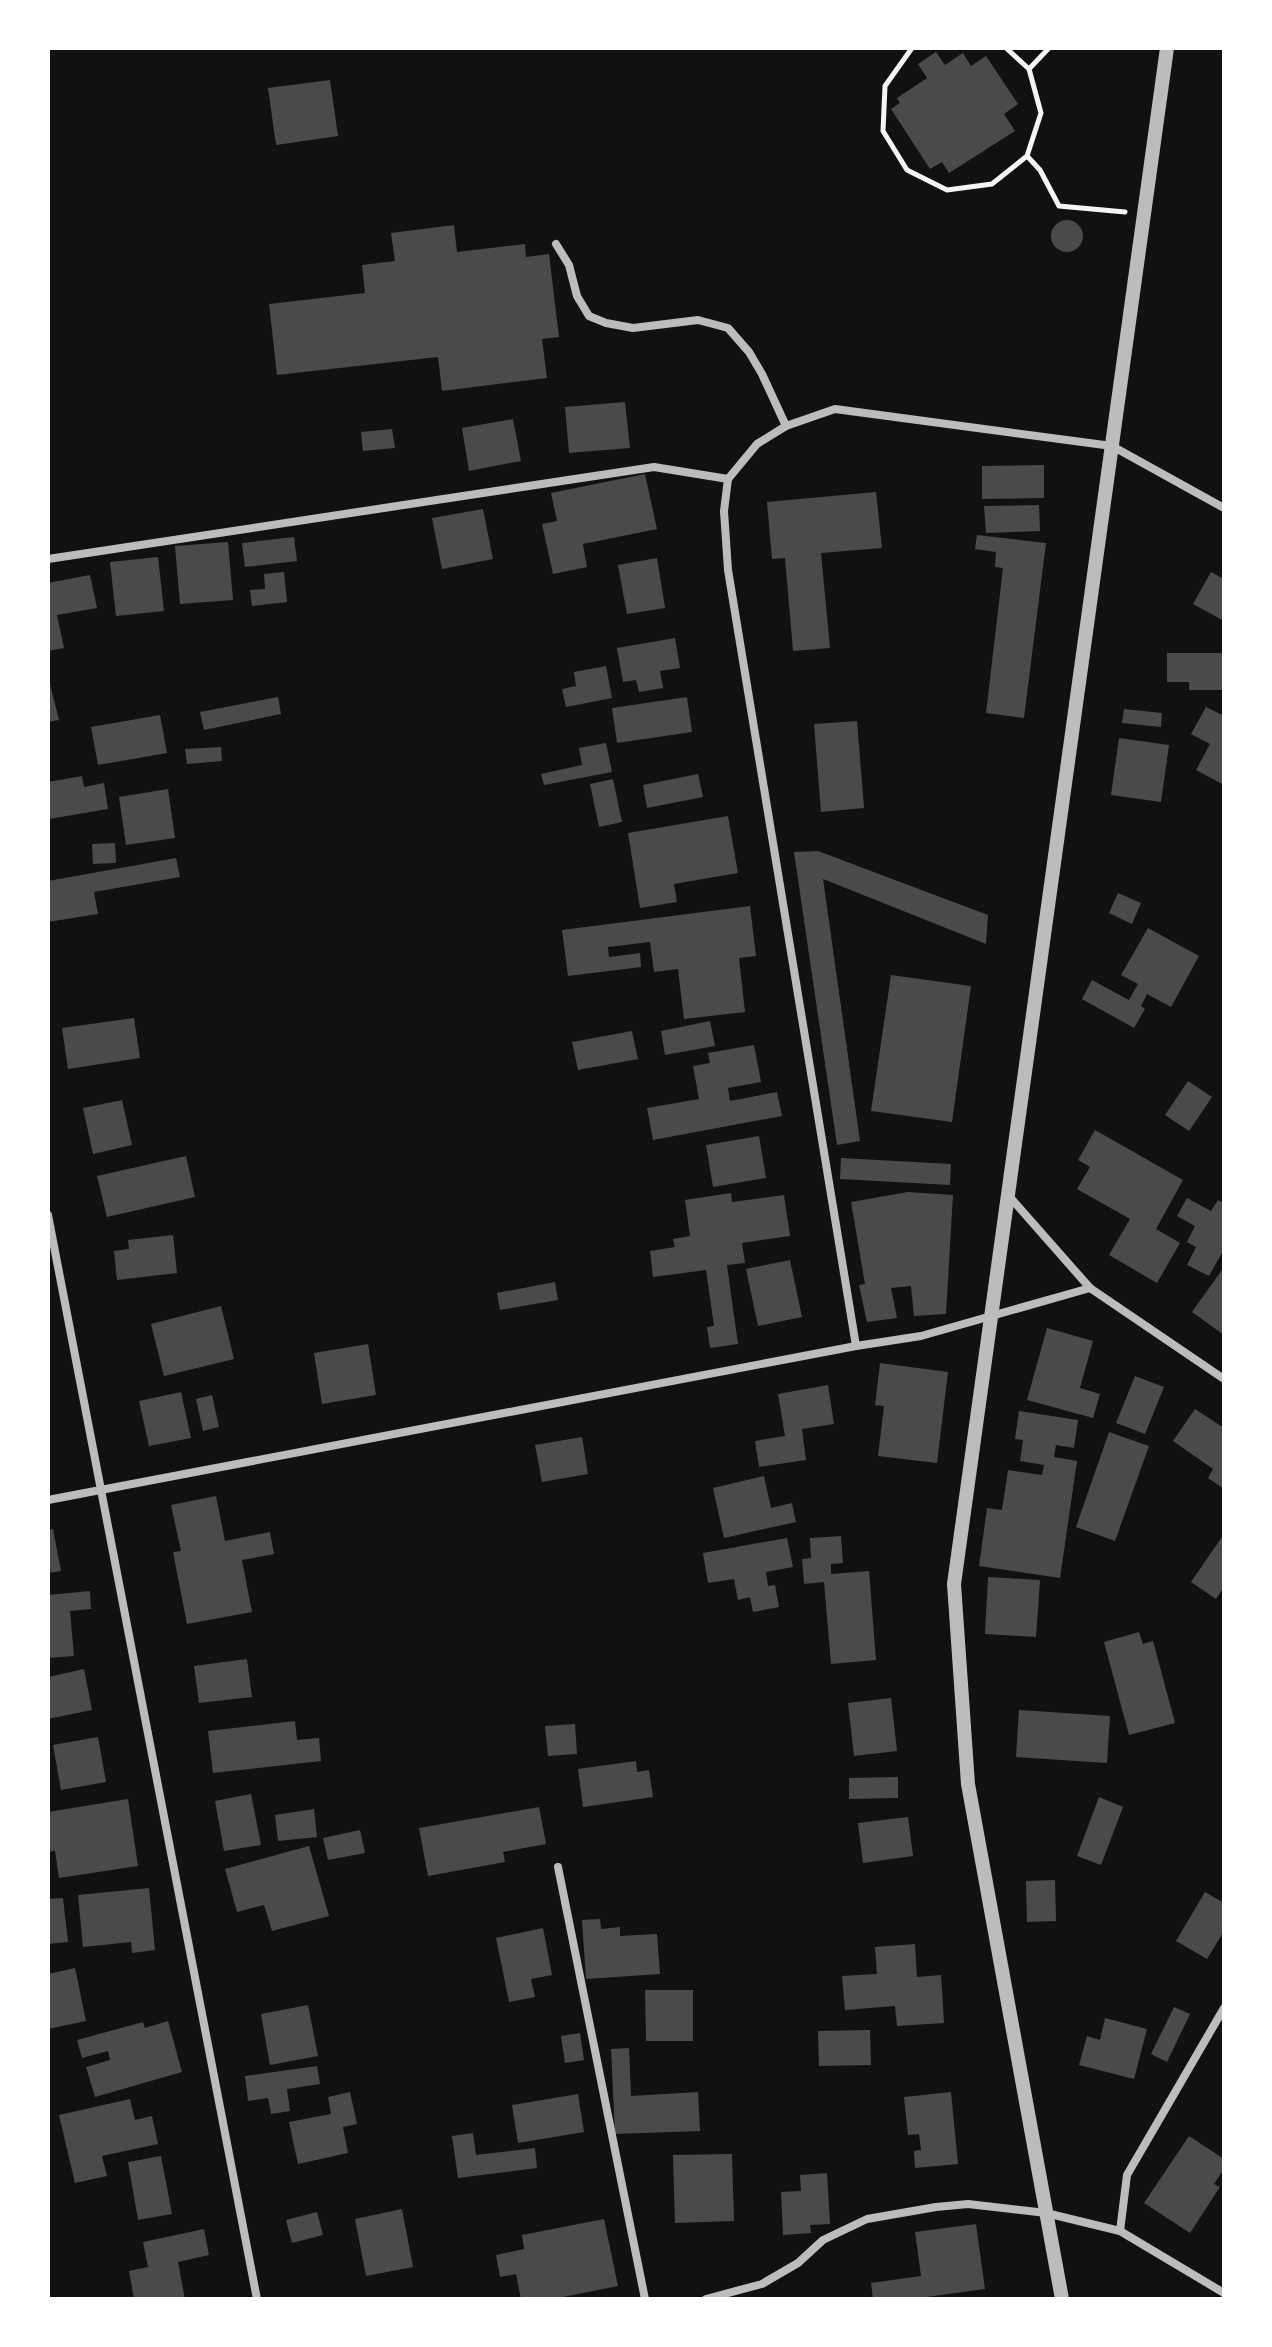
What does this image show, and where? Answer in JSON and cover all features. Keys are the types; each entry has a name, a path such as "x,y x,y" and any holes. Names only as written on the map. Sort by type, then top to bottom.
{"street":[{"path":"1062,2299 968,1784 954,1584 1167,48"},
{"path":"556,244 569,265 577,296 589,316 633,328 698,320 728,328 749,352 786,426"},
{"path":"856,1346 728,570 724,511 728,479 757,444 786,426 835,409 1112,446 1224,508"},
{"path":"48,559 654,467 728,479"},
{"path":"1008,1195 1090,1288 1224,1379"},
{"path":"48,1215 257,2299"},
{"path":"48,1500 921,1336 1090,1288"},
{"path":"558,1867 645,2299"},
{"path":"1120,2231 1127,2175 1224,2008"},
{"path":"706,2299 762,2284 798,2263 823,2240 867,2219 968,2204 1046,2213 1120,2231 1224,2293"}],"path":[{"path":"912,48 885,86 883,131 907,170 947,190 992,184 1027,156 1041,113 1029,69 1006,48"},
{"path":"1029,69 1049,48"},
{"path":"1027,156 1040,170 1059,206 1144,213"}],"building":[{"path":"936,52 945,65 963,53 971,66 986,56 1018,104 1004,114 1015,131 949,173 942,162 930,169 891,109 900,103 897,98 927,78 918,64"},
{"path":"330,80 338,136 276,145 268,88"},
{"path":"1067,220 1079,224 1083,236 1079,248 1067,252 1055,248 1051,236 1055,224"},
{"path":"454,225 457,252 525,244 526,257 549,254 559,337 542,339 547,378 442,391 438,357 277,375 269,304 365,293 362,265 395,261 391,233"},
{"path":"625,402 630,448 569,453 565,407"},
{"path":"513,419 521,461 469,471 462,428"},
{"path":"392,429 395,448 363,451 361,432"},
{"path":"1044,465 1044,498 982,499 982,466"},
{"path":"645,474 657,529 583,544 587,567 553,574 542,524 557,521 551,493"},
{"path":"876,492 882,548 821,553 830,648 793,651 785,558 772,559 767,502"},
{"path":"1039,505 1040,531 986,533 984,506"},
{"path":"483,509 493,559 442,569 432,518"},
{"path":"977,535 1046,543 1024,718 986,713 1003,568 995,567 996,552 975,549"},
{"path":"294,537 297,561 245,567 242,543"},
{"path":"228,542 233,600 180,604 175,546"},
{"path":"158,557 164,611 116,616 110,562"},
{"path":"657,558 665,608 627,614 618,565"},
{"path":"284,572 287,602 252,606 250,590 265,589 264,574"},
{"path":"1211,572 1224,579 1224,621 1193,604"},
{"path":"90,575 97,608 57,615 64,648 48,651 48,583"},
{"path":"675,638 680,668 660,671 663,688 639,692 636,680 623,682 617,648"},
{"path":"1167,653 1224,653 1224,690 1189,690 1189,682 1167,682"},
{"path":"606,666 612,698 566,707 562,689 576,686 574,672"},
{"path":"48,676 59,720 48,722"},
{"path":"278,697 281,714 204,730 200,712"},
{"path":"687,697 692,732 617,743 612,708"},
{"path":"1206,707 1224,716 1224,785 1196,770 1210,744 1191,734"},
{"path":"1124,709 1162,713 1161,727 1122,723"},
{"path":"160,715 167,753 98,765 91,727"},
{"path":"857,721 864,808 821,812 814,724"},
{"path":"1119,738 1169,745 1161,802 1111,795"},
{"path":"606,743 612,772 544,785 541,774 582,765 579,748"},
{"path":"221,747 222,761 187,764 185,749"},
{"path":"698,774 703,797 647,808 643,785"},
{"path":"82,776 84,787 104,783 108,809 49,819 48,782"},
{"path":"613,779 622,822 599,827 590,784"},
{"path":"168,789 175,838 126,845 119,797"},
{"path":"728,816 738,873 674,884 677,902 640,908 628,833"},
{"path":"115,843 116,863 93,864 92,844"},
{"path":"818,851 988,915 986,944 823,879 860,1141 837,1145 794,852"},
{"path":"176,858 180,877 94,892 98,914 48,922 48,881"},
{"path":"1118,893 1141,903 1132,924 1109,913"},
{"path":"750,906 756,956 739,958 745,1012 684,1019 678,969 654,972 650,942 608,947 609,957 640,953 641,967 568,976 562,930"},
{"path":"1148,928 1199,956 1171,1007 1147,994 1141,1006 1145,1009 1134,1028 1082,999 1092,980 1129,1000 1138,984 1121,975"},
{"path":"891,975 971,986 952,1122 871,1111"},
{"path":"134,1018 140,1058 68,1069 62,1028"},
{"path":"710,1021 715,1046 665,1055 661,1031"},
{"path":"632,1031 638,1059 578,1070 572,1042"},
{"path":"754,1045 761,1082 728,1088 730,1101 777,1092 782,1116 653,1140 647,1108 699,1099 693,1066 710,1063 708,1053"},
{"path":"1188,1081 1212,1097 1189,1131 1165,1115"},
{"path":"122,1100 132,1145 93,1154 83,1108"},
{"path":"1095,1130 1183,1180 1156,1229 1180,1243 1157,1283 1109,1255 1130,1219 1077,1189 1090,1167 1078,1160"},
{"path":"759,1136 766,1178 713,1187 706,1145"},
{"path":"186,1156 195,1197 107,1217 97,1176"},
{"path":"841,1158 951,1164 950,1185 840,1179"},
{"path":"908,1192 953,1195 946,1314 914,1316 911,1286 891,1288 897,1318 867,1322 859,1285 865,1284 851,1202"},
{"path":"731,1193 732,1202 784,1195 790,1236 742,1243 745,1263 727,1265 738,1344 710,1348 707,1327 714,1326 706,1270 653,1277 650,1251 675,1247 673,1239 690,1236 685,1200"},
{"path":"1187,1198 1211,1211 1218,1200 1224,1203 1224,1249 1209,1276 1187,1265 1196,1247 1187,1242 1195,1226 1177,1216"},
{"path":"173,1235 177,1273 117,1280 114,1251 129,1249 128,1240"},
{"path":"790,1260 802,1317 758,1326 746,1269"},
{"path":"1224,1267 1224,1335 1192,1312"},
{"path":"555,1282 558,1300 500,1310 497,1293"},
{"path":"221,1306 234,1359 164,1376 151,1324"},
{"path":"1047,1328 1093,1341 1080,1388 1100,1394 1093,1418 1027,1400"},
{"path":"368,1344 376,1395 322,1404 314,1353"},
{"path":"880,1363 948,1372 937,1463 878,1456 884,1406 875,1405"},
{"path":"1135,1376 1164,1387 1145,1434 1116,1423"},
{"path":"828,1385 834,1424 802,1429 806,1460 759,1467 755,1441 785,1436 778,1394"},
{"path":"181,1392 191,1438 149,1446 139,1401"},
{"path":"212,1395 219,1427 203,1431 196,1399"},
{"path":"1195,1409 1224,1428 1224,1489 1208,1478 1213,1469 1173,1441"},
{"path":"1019,1411 1078,1420 1074,1448 1056,1445 1054,1457 1077,1461 1060,1578 979,1566 987,1508 1002,1510 1008,1470 1042,1475 1044,1465 1020,1461 1023,1440 1015,1439"},
{"path":"1109,1432 1149,1446 1115,1541 1076,1527"},
{"path":"582,1437 588,1474 542,1482 535,1445"},
{"path":"764,1476 771,1508 792,1503 796,1522 724,1538 713,1488"},
{"path":"216,1496 225,1541 270,1532 274,1554 242,1560 252,1612 187,1624 173,1552 181,1551 171,1505"},
{"path":"53,1529 61,1571 48,1573 48,1530"},
{"path":"1224,1534 1224,1587 1216,1599 1191,1582"},
{"path":"841,1536 843,1563 831,1564 831,1574 869,1571 876,1660 831,1664 824,1582 804,1584 802,1559 811,1558 810,1538"},
{"path":"787,1538 793,1567 766,1572 768,1586 775,1585 779,1607 753,1612 750,1597 738,1600 734,1579 708,1583 703,1553"},
{"path":"988,1577 1040,1580 1036,1637 985,1634"},
{"path":"90,1591 91,1609 70,1611 74,1656 48,1658 48,1595"},
{"path":"1139,1632 1143,1644 1153,1641 1175,1723 1129,1735 1104,1642"},
{"path":"247,1659 252,1697 199,1703 194,1666"},
{"path":"84,1669 92,1710 48,1719 48,1677"},
{"path":"891,1698 897,1751 854,1756 848,1703"},
{"path":"1019,1710 1110,1716 1107,1763 1016,1757"},
{"path":"295,1721 297,1740 319,1738 321,1761 213,1773 208,1731"},
{"path":"575,1724 577,1754 548,1756 545,1726"},
{"path":"98,1737 106,1782 61,1790 53,1745"},
{"path":"636,1761 637,1772 649,1770 653,1797 583,1807 578,1769"},
{"path":"898,1777 898,1798 849,1799 849,1778"},
{"path":"251,1794 261,1845 224,1851 215,1801"},
{"path":"1099,1797 1123,1807 1101,1865 1077,1856"},
{"path":"128,1799 138,1866 59,1878 55,1851 48,1852 48,1812"},
{"path":"539,1807 546,1844 503,1852 505,1862 428,1876 419,1828"},
{"path":"314,1809 317,1837 278,1841 275,1815"},
{"path":"908,1817 913,1856 863,1863 858,1823"},
{"path":"360,1830 365,1853 328,1860 323,1838"},
{"path":"309,1846 329,1916 272,1931 264,1905 237,1912 225,1869"},
{"path":"1055,1880 1056,1921 1027,1922 1026,1881"},
{"path":"149,1888 155,1950 132,1953 131,1942 83,1947 78,1895"},
{"path":"1205,1892 1224,1903 1224,1931 1207,1959 1176,1941"},
{"path":"63,1898 68,1942 48,1944 48,1899"},
{"path":"600,1919 601,1929 620,1927 620,1936 657,1934 660,1974 586,1979 582,1920"},
{"path":"543,1928 552,1975 531,1979 535,1997 509,2002 496,1938"},
{"path":"915,1944 917,1977 941,1975 944,2023 897,2026 895,2006 845,2010 842,1976 877,1974 875,1947"},
{"path":"75,1968 86,2021 48,2029 48,1974"},
{"path":"645,1990 693,1990 693,2041 646,2041"},
{"path":"308,2005 318,2056 270,2065 261,2014"},
{"path":"1174,2007 1190,2014 1167,2062 1151,2054"},
{"path":"1105,2018 1147,2029 1134,2079 1079,2065 1087,2036 1100,2040"},
{"path":"168,2021 182,2072 95,2097 86,2067 110,2060 108,2051 82,2058 77,2040 143,2022 145,2028"},
{"path":"870,2030 871,2065 819,2066 818,2031"},
{"path":"580,2033 584,2060 565,2063 561,2036"},
{"path":"629,2048 631,2096 698,2092 700,2131 615,2134 611,2049"},
{"path":"317,2066 320,2084 287,2089 290,2111 271,2114 268,2098 248,2101 245,2076"},
{"path":"350,2092 357,2124 343,2127 348,2153 298,2164 289,2122 331,2114 328,2097"},
{"path":"951,2092 958,2164 915,2168 914,2151 921,2150 919,2134 908,2135 904,2097"},
{"path":"578,2094 584,2132 518,2143 512,2105"},
{"path":"130,2099 135,2120 152,2116 158,2144 102,2156 107,2176 75,2183 59,2115"},
{"path":"473,2133 476,2155 535,2148 537,2168 458,2178 452,2136"},
{"path":"1189,2136 1224,2159 1224,2169 1214,2184 1220,2187 1190,2233 1144,2203"},
{"path":"732,2154 734,2221 675,2223 673,2155"},
{"path":"161,2156 172,2214 138,2220 128,2162"},
{"path":"827,2173 830,2224 810,2225 811,2233 783,2235 781,2192 801,2191 800,2175"},
{"path":"402,2209 413,2267 366,2276 355,2219"},
{"path":"317,2212 323,2235 292,2243 286,2220"},
{"path":"604,2219 618,2286 553,2299 521,2299 516,2274 500,2277 496,2255 524,2249 522,2235"},
{"path":"976,2224 985,2289 912,2299 873,2299 871,2283 921,2276 915,2232"},
{"path":"204,2229 209,2255 178,2262 185,2299 134,2299 129,2271 148,2267 143,2242"}]}
